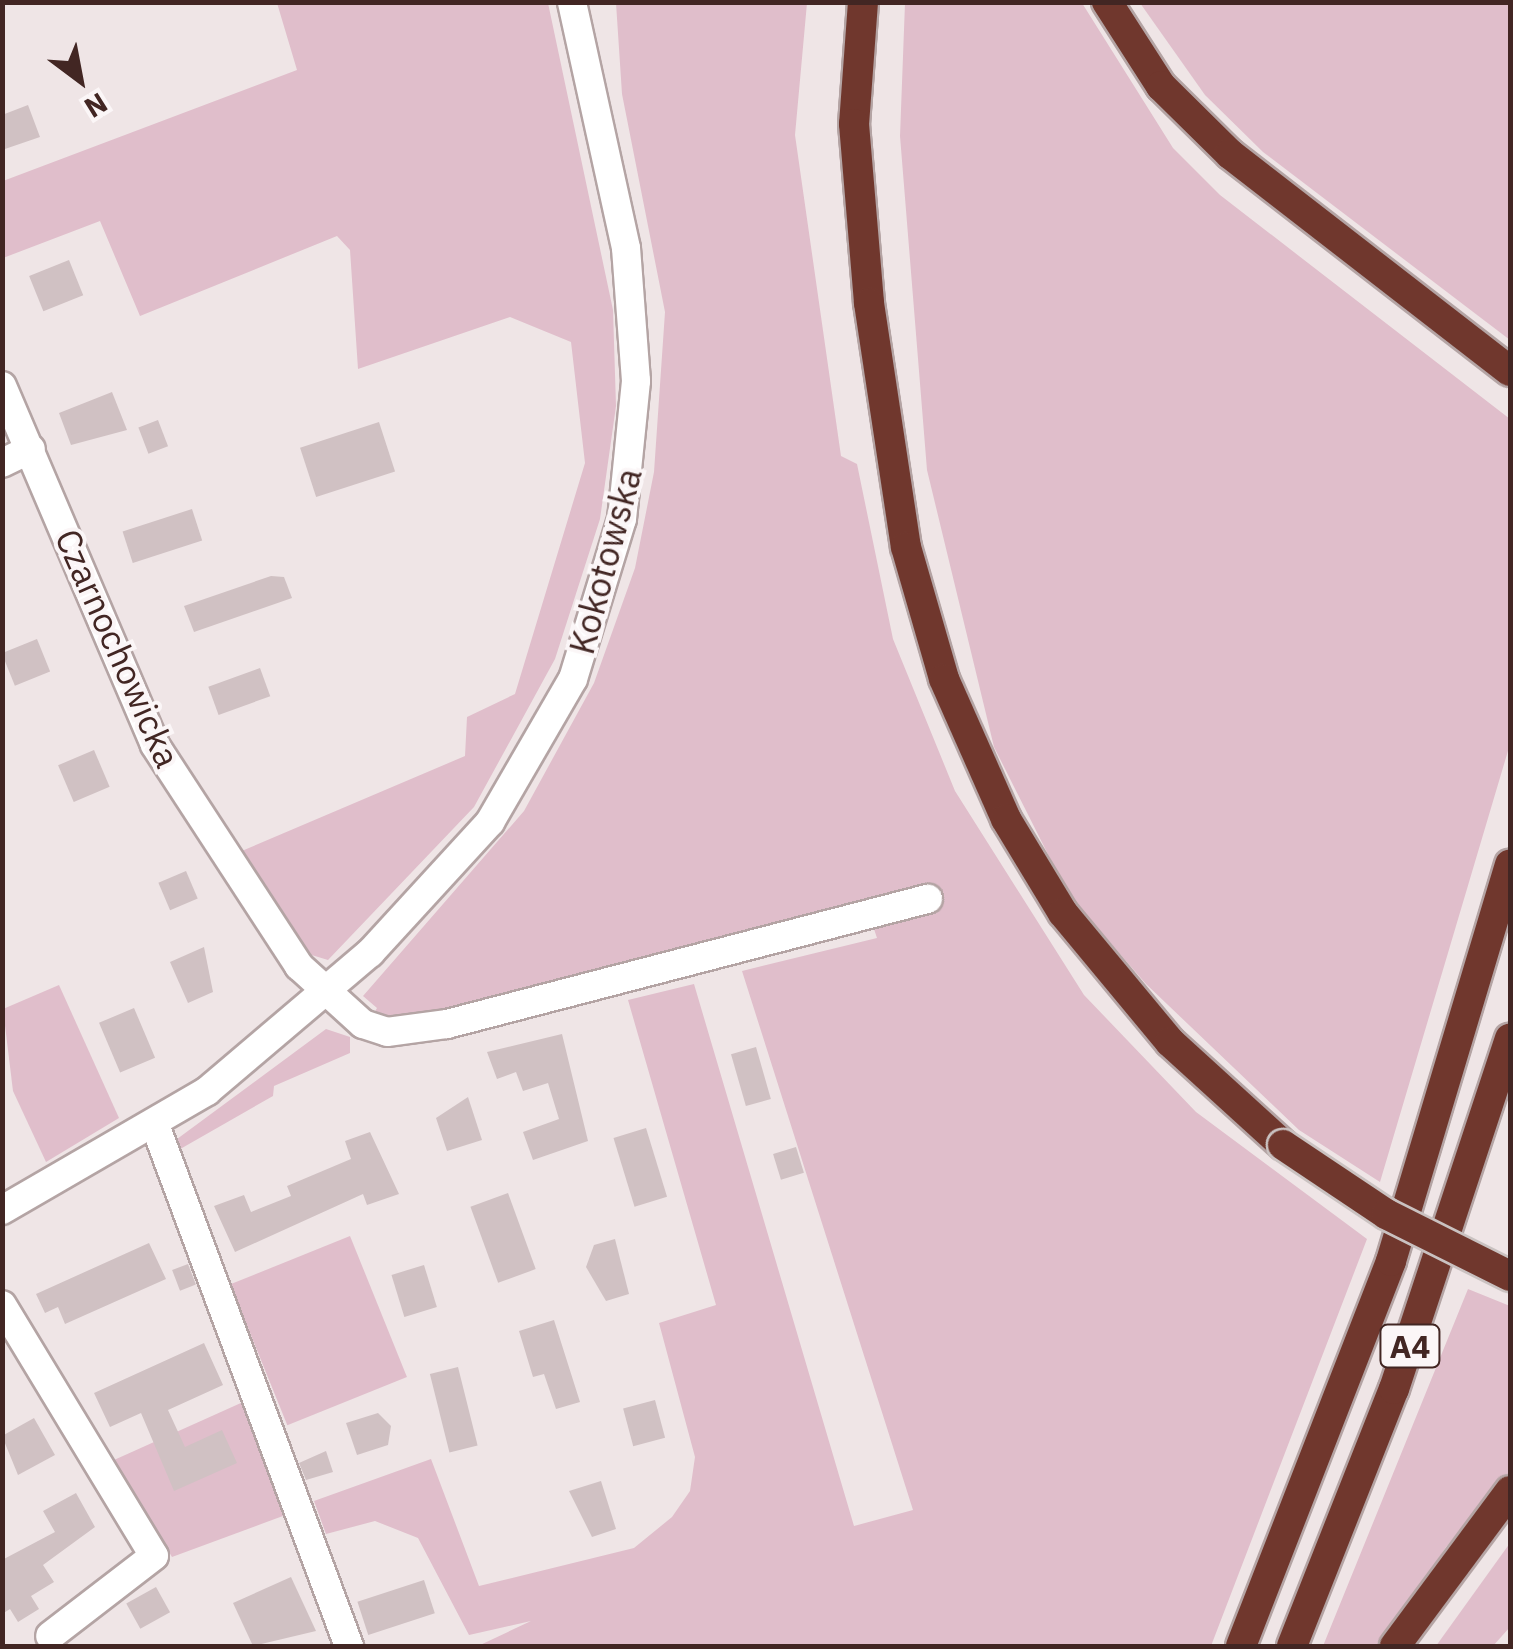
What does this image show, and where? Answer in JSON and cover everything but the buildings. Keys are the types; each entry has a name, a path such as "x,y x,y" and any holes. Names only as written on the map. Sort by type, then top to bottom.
{"highway":[{"path":"863,2 854,124 869,303 906,547 944,679 1006,819 1063,913 1159,1030 1283,1145 1386,1214 1510,1276"},
{"path":"1107,2 1161,86 1230,154 1500,363"},
{"name":"A4","path":"1241,1646 1391,1261 1510,864"},
{"name":"A4","path":"1292,1646 1394,1389 1510,1038"},
{"path":"1395,1646 1510,1491"}],"street":[{"name":"Kokotowska","path":"2,1210 156,1126 332,988 456,865 524,772 573,678 613,558 635,440 634,326 617,194 572,2"},
{"name":"Czarnochowicka","path":"2,386 155,746 332,988"},
{"path":"2,463 30,449"},
{"path":"332,988 387,1032 446,1024 928,899"},
{"path":"156,1126 349,1646"},
{"path":"2,1305 154,1556 50,1636"}],"shaded area":[{"path":"277,3 548,3 613,310 616,406 600,519 555,659 474,807 328,960 305,953 237,853 465,756 467,717 515,694 585,463 571,342 510,317 358,369 350,250 337,236 140,316 100,221 3,258 3,181 297,70"},
{"path":"616,3 807,3 795,135 841,456 857,464 893,639 955,791 1084,995 1196,1112 1367,1239 1211,1646 478,1646 531,1621 469,1635 418,1538 375,1521 326,1534 314,1501 431,1459 479,1586 634,1548 672,1517 690,1491 695,1457 659,1323 716,1305 628,1000 694,984 854,1526 913,1510 742,971 877,938 865,902 434,1015 373,1015 377,1008 363,996 524,811 594,683 635,568 654,472 665,312 622,94"},
{"path":"905,3 1082,3 1173,148 1220,195 1510,419 1510,744 1380,1182 1299,1130 1146,984 1068,894 994,747 927,470 900,136"},
{"path":"1140,3 1510,3 1510,340 1263,152 1205,95"},
{"path":"59,985 119,1118 46,1162 13,1091 3,1009"},
{"path":"326,1029 350,1037 350,1053 274,1086 273,1096 175,1152 173,1142"},
{"path":"350,1236 407,1377 287,1425 230,1284"},
{"path":"1468,1289 1510,1306 1510,1472 1446,1547 1381,1646 1323,1646"},
{"path":"252,1398 291,1513 172,1557 114,1460"},
{"path":"1510,1543 1510,1627 1493,1646 1436,1646"}]}
